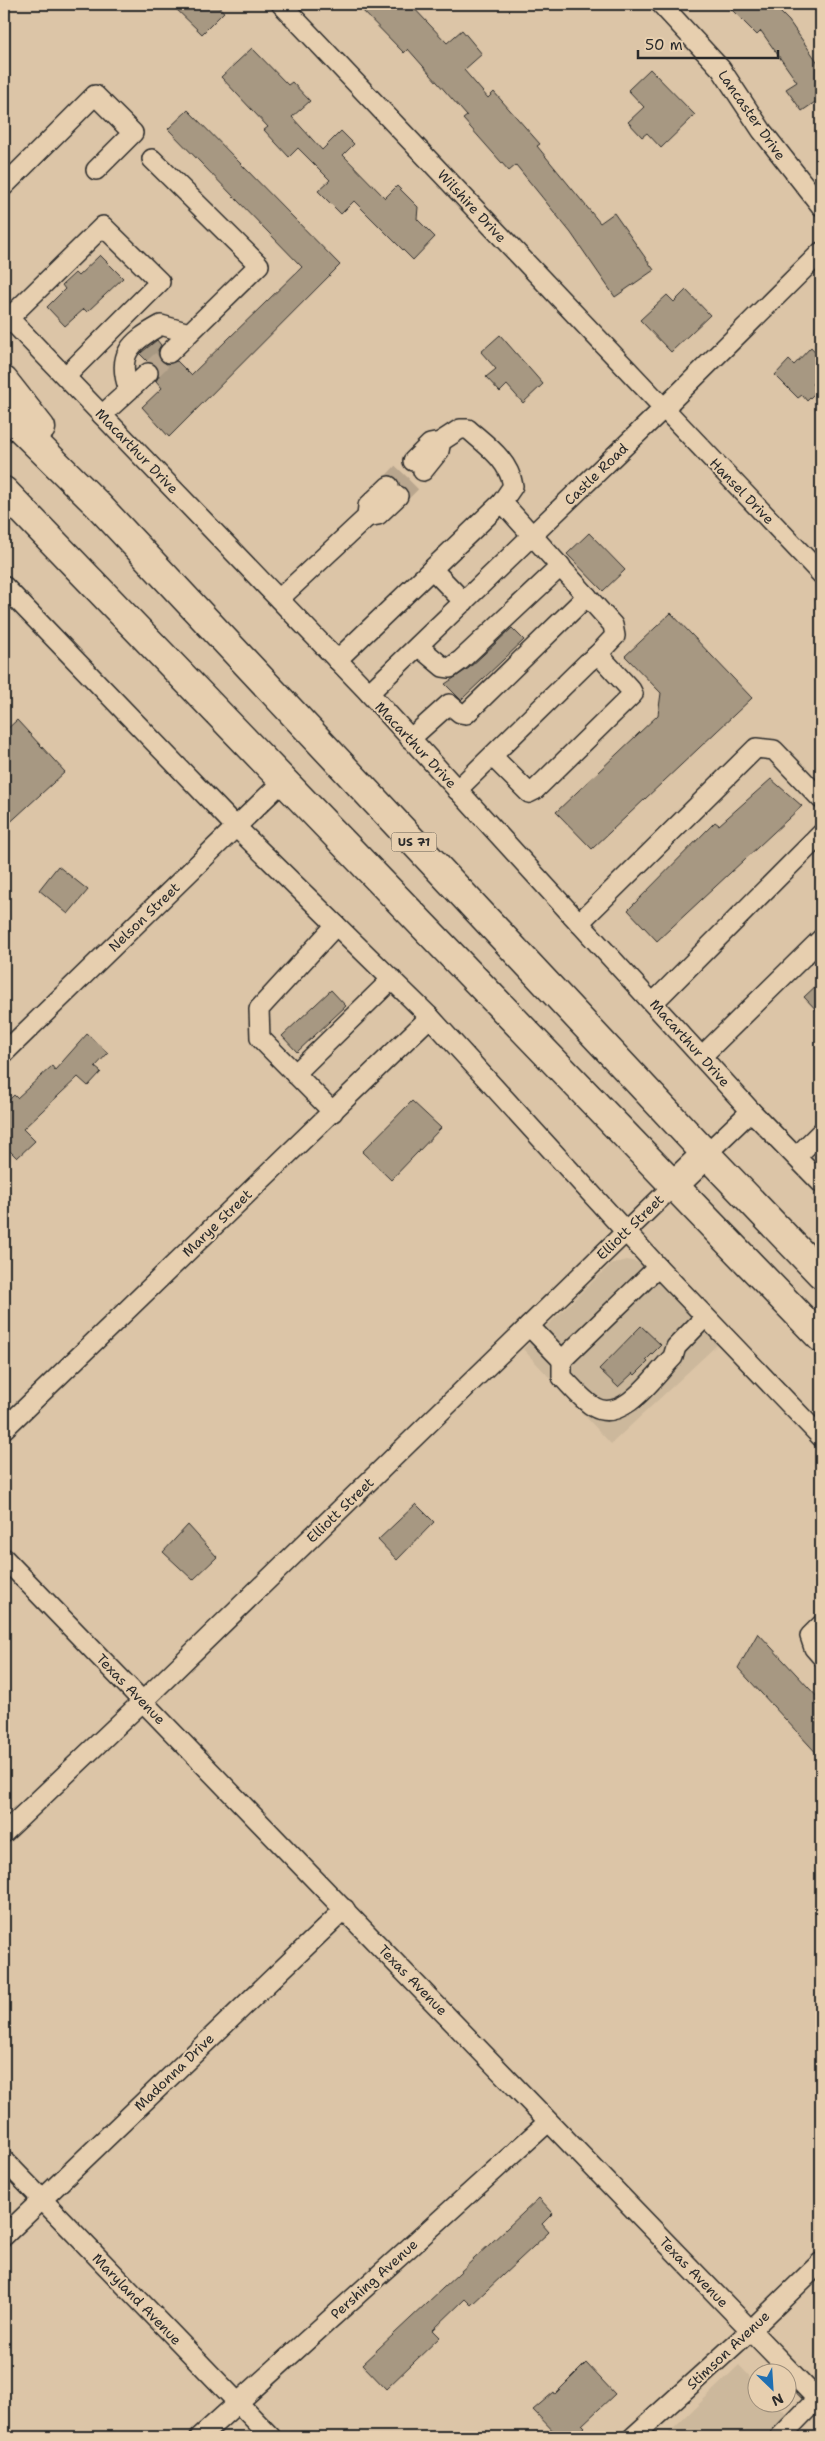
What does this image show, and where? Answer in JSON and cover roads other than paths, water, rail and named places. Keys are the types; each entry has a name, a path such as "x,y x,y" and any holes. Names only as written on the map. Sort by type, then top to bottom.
{"highway":[{"path":"4,381 97,504"},
{"name":"US 71","path":"4,412 97,504 706,1154 821,1274"},
{"path":"4,491 821,1338"},
{"path":"674,1184 706,1154"}],"street":[{"name":"Wilshire Drive","path":"280,4 663,409"},
{"name":"Lancaster Drive","path":"661,4 721,70 762,131 821,206"},
{"path":"4,186 95,95 133,133 96,170"},
{"path":"152,159 259,265 169,353"},
{"path":"6,316 103,226 160,282 66,376"},
{"name":"Castle Road","path":"369,693 663,409 821,252"},
{"name":"Macarthur Drive","path":"6,316 66,376 369,693 751,1111 821,1183"},
{"path":"129,390 123,374 124,357 145,334 160,325 189,333"},
{"path":"102,414 148,373"},
{"name":"Hansel Drive","path":"663,409 821,574"},
{"path":"336,660 502,502 513,486 511,474 502,460 468,429 460,429 440,442 439,451 418,466"},
{"path":"279,599 367,517 368,506 393,490"},
{"path":"457,790 614,639 613,625 502,502"},
{"path":"418,646 443,667 450,668 462,660 561,566"},
{"path":"432,569 464,602"},
{"path":"4,586 236,827 430,1018 658,1267 821,1437"},
{"path":"410,739 449,704 460,713 466,714 587,596"},
{"path":"492,756 529,793 535,790 633,694 632,690 598,654"},
{"path":"579,923 756,748 774,750 821,799"},
{"name":"Nelson Street","path":"4,1053 284,780"},
{"path":"653,1003 821,834"},
{"path":"333,1112 299,1071 260,1038 260,1009 336,925"},
{"path":"702,1056 821,939"},
{"path":"299,1071 392,979"},
{"name":"Marye Street","path":"4,1429 430,1018"},
{"path":"706,1154 751,1111"},
{"path":"796,1157 821,1132"},
{"name":"Elliott Street","path":"4,1833 143,1702 674,1184"},
{"path":"563,1360 658,1267"},
{"path":"529,1326 599,1396 614,1400 621,1396 667,1350 676,1346 705,1317"},
{"name":"Texas Avenue","path":"4,1558 819,2401"},
{"path":"821,1626 810,1636 814,1648 821,1656"},
{"name":"Madonna Drive","path":"4,2236 345,1909"},
{"name":"Pershing Avenue","path":"200,2437 548,2122"},
{"name":"Maryland Avenue","path":"4,2160 271,2437"},
{"name":"Stimson Avenue","path":"633,2437 751,2330 821,2262"},
{"path":"780,2437 819,2401"}],"tunnel":[{"path":"148,373 169,353"},
{"path":"389,486 413,461"},
{"path":"398,496 423,471"}]}
